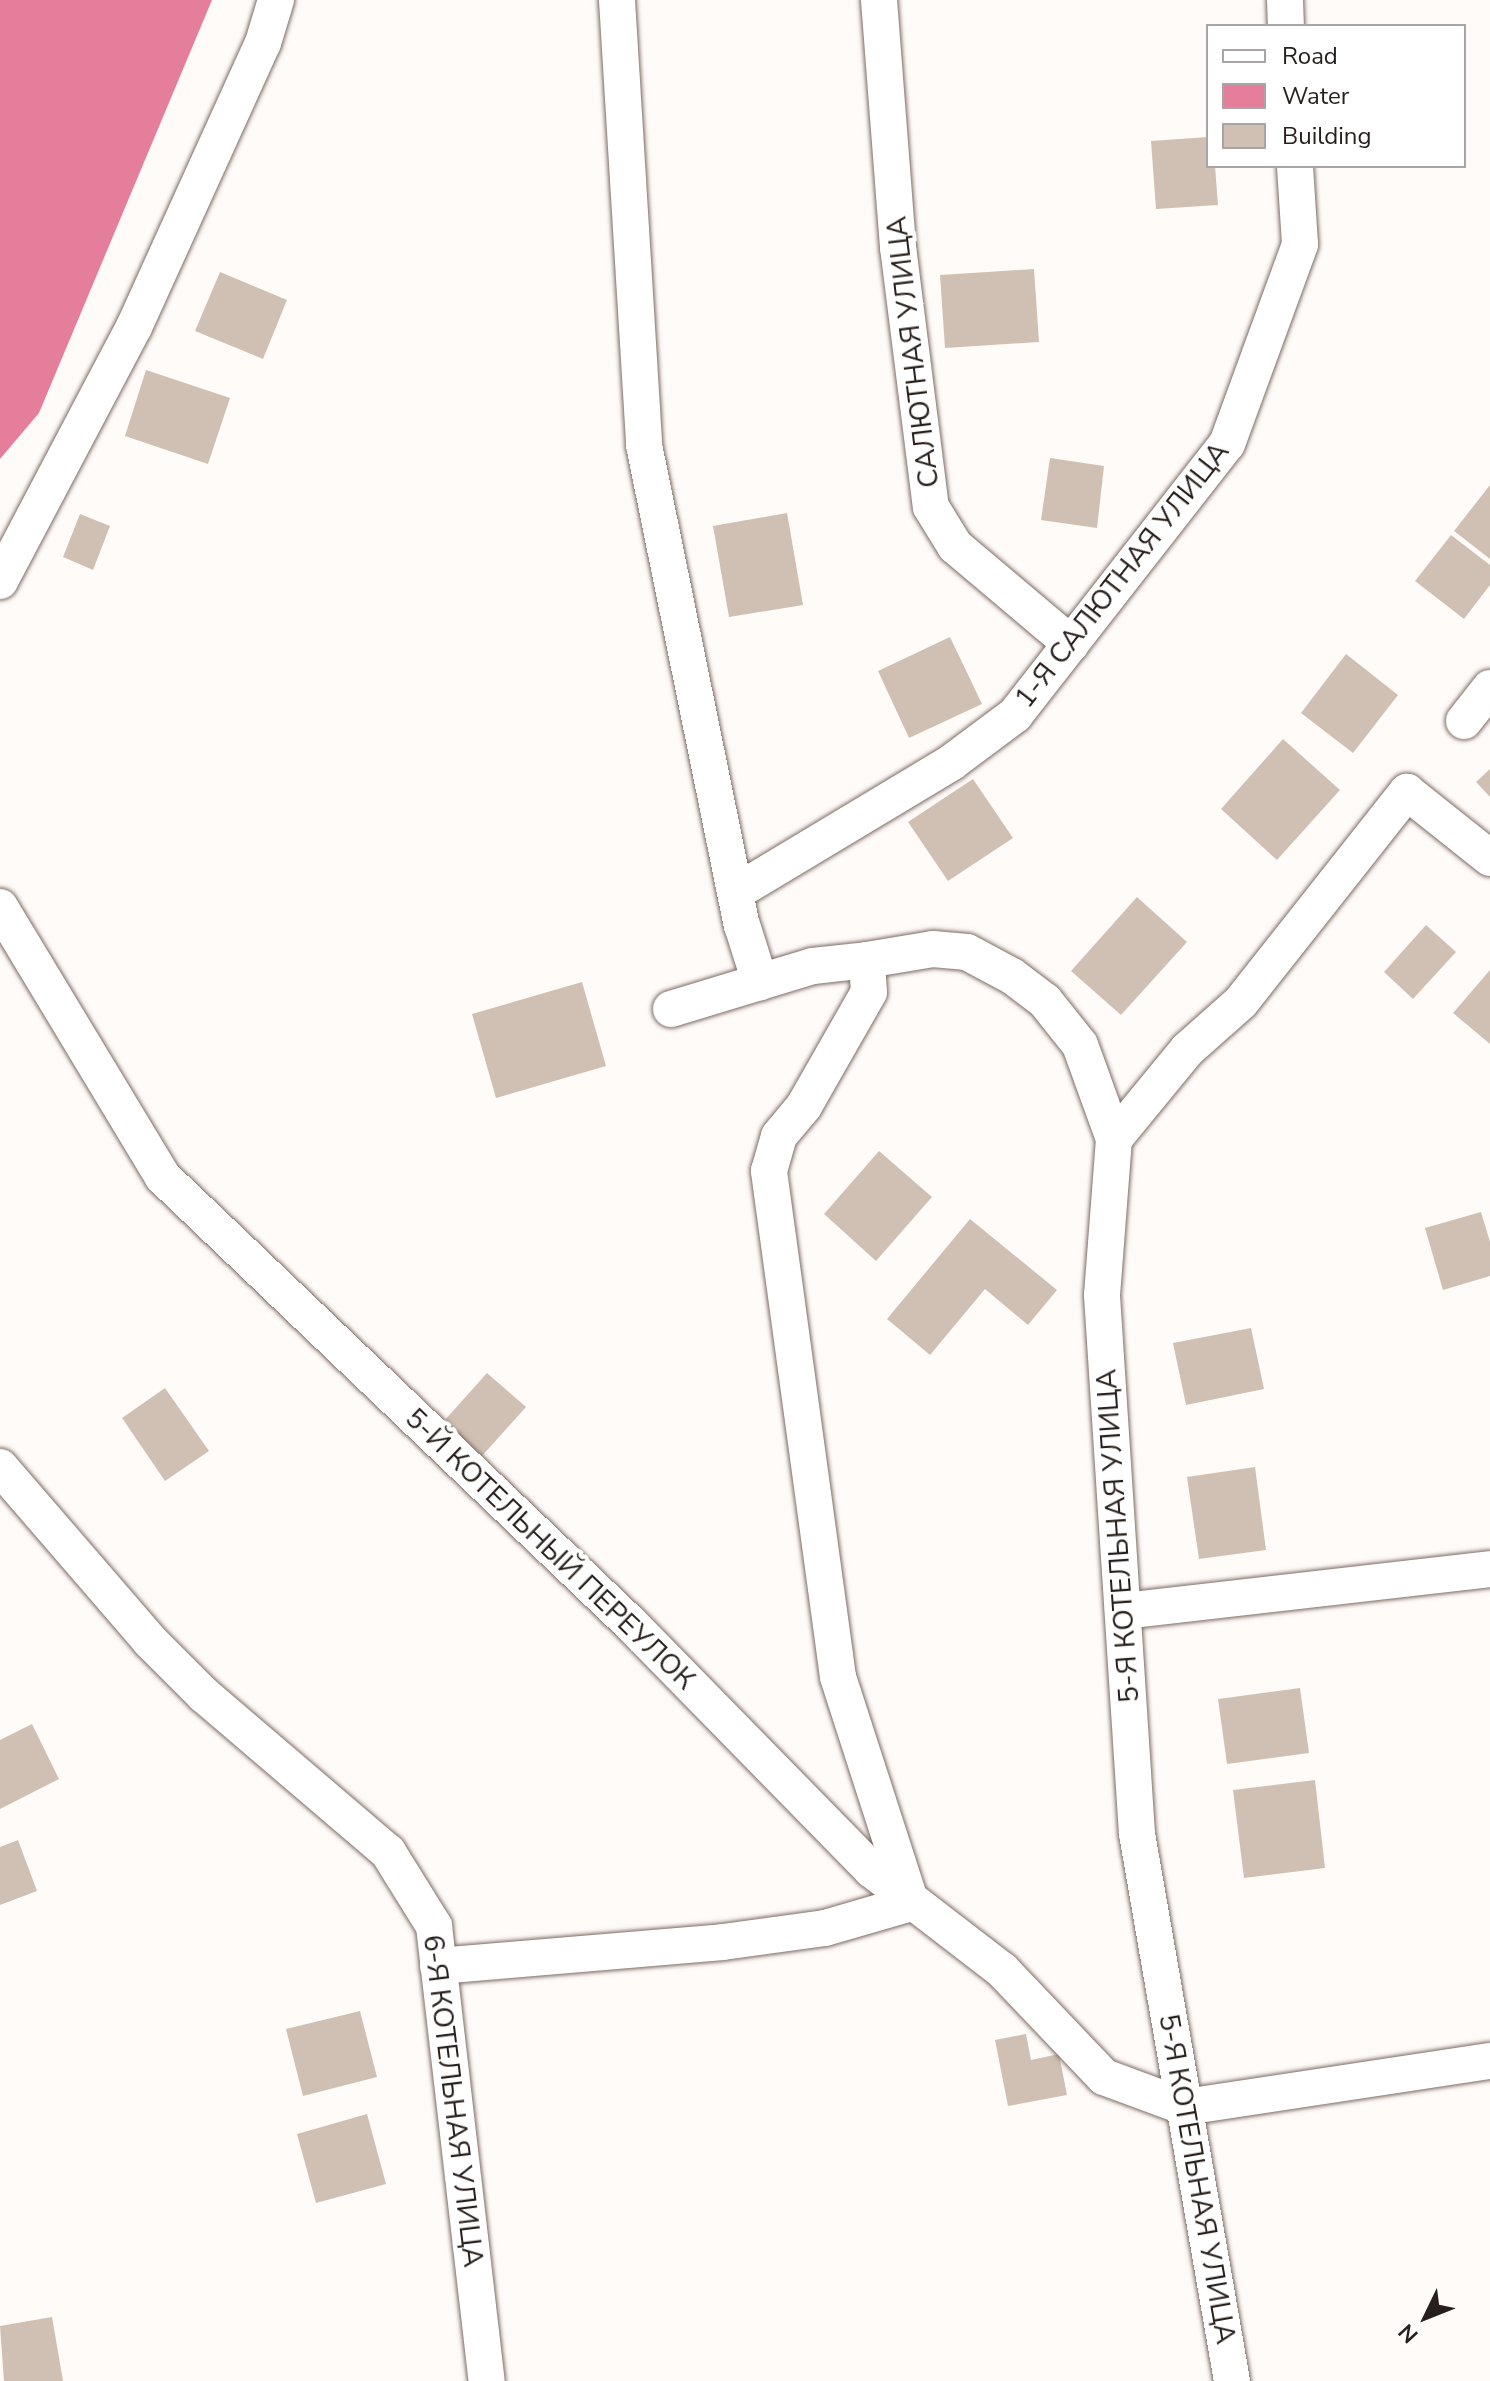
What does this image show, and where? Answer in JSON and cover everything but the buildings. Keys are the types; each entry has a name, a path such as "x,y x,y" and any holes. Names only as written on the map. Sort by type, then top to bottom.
{"street":[{"path":"0,581 134,327 263,43 276,0"},
{"path":"617,0 644,445 736,892 760,982"},
{"name":"САЛЮТНАЯ УЛИЦА","path":"879,0 898,247 931,507 955,546 1071,644"},
{"path":"1285,0 1286,24"},
{"name":"1-Я САЛЮТНАЯ УЛИЦА","path":"736,892 952,762 1015,715 1227,444 1300,244 1295,168"},
{"path":"1464,721 1490,688"},
{"path":"1114,1139 1187,1050 1241,1002 1407,792 1490,858"},
{"name":"5-Й КОТЕЛЬНЫЙ ПЕРЕУЛОК","path":"0,907 163,1177 631,1624 911,1903 1002,1970 1104,2077 1185,2107"},
{"path":"671,1009 813,966 933,949 967,952 1012,976 1045,1001 1080,1045 1114,1139"},
{"path":"438,1966 737,1940 825,1928 911,1903 838,1677 769,1171 779,1136 804,1106 869,992 867,960"},
{"name":"5-Я КОТЕЛЬНАЯ УЛИЦА","path":"1114,1139 1102,1295 1137,1834 1232,2381"},
{"name":"6-Я КОТЕЛЬНАЯ УЛИЦА","path":"0,1467 150,1641 204,1695 388,1852 434,1926 487,2381"},
{"path":"1123,1611 1490,1569"},
{"path":"1185,2107 1490,2061"}],"water":[{"path":"0,0 212,0 39,413 0,459"}]}
